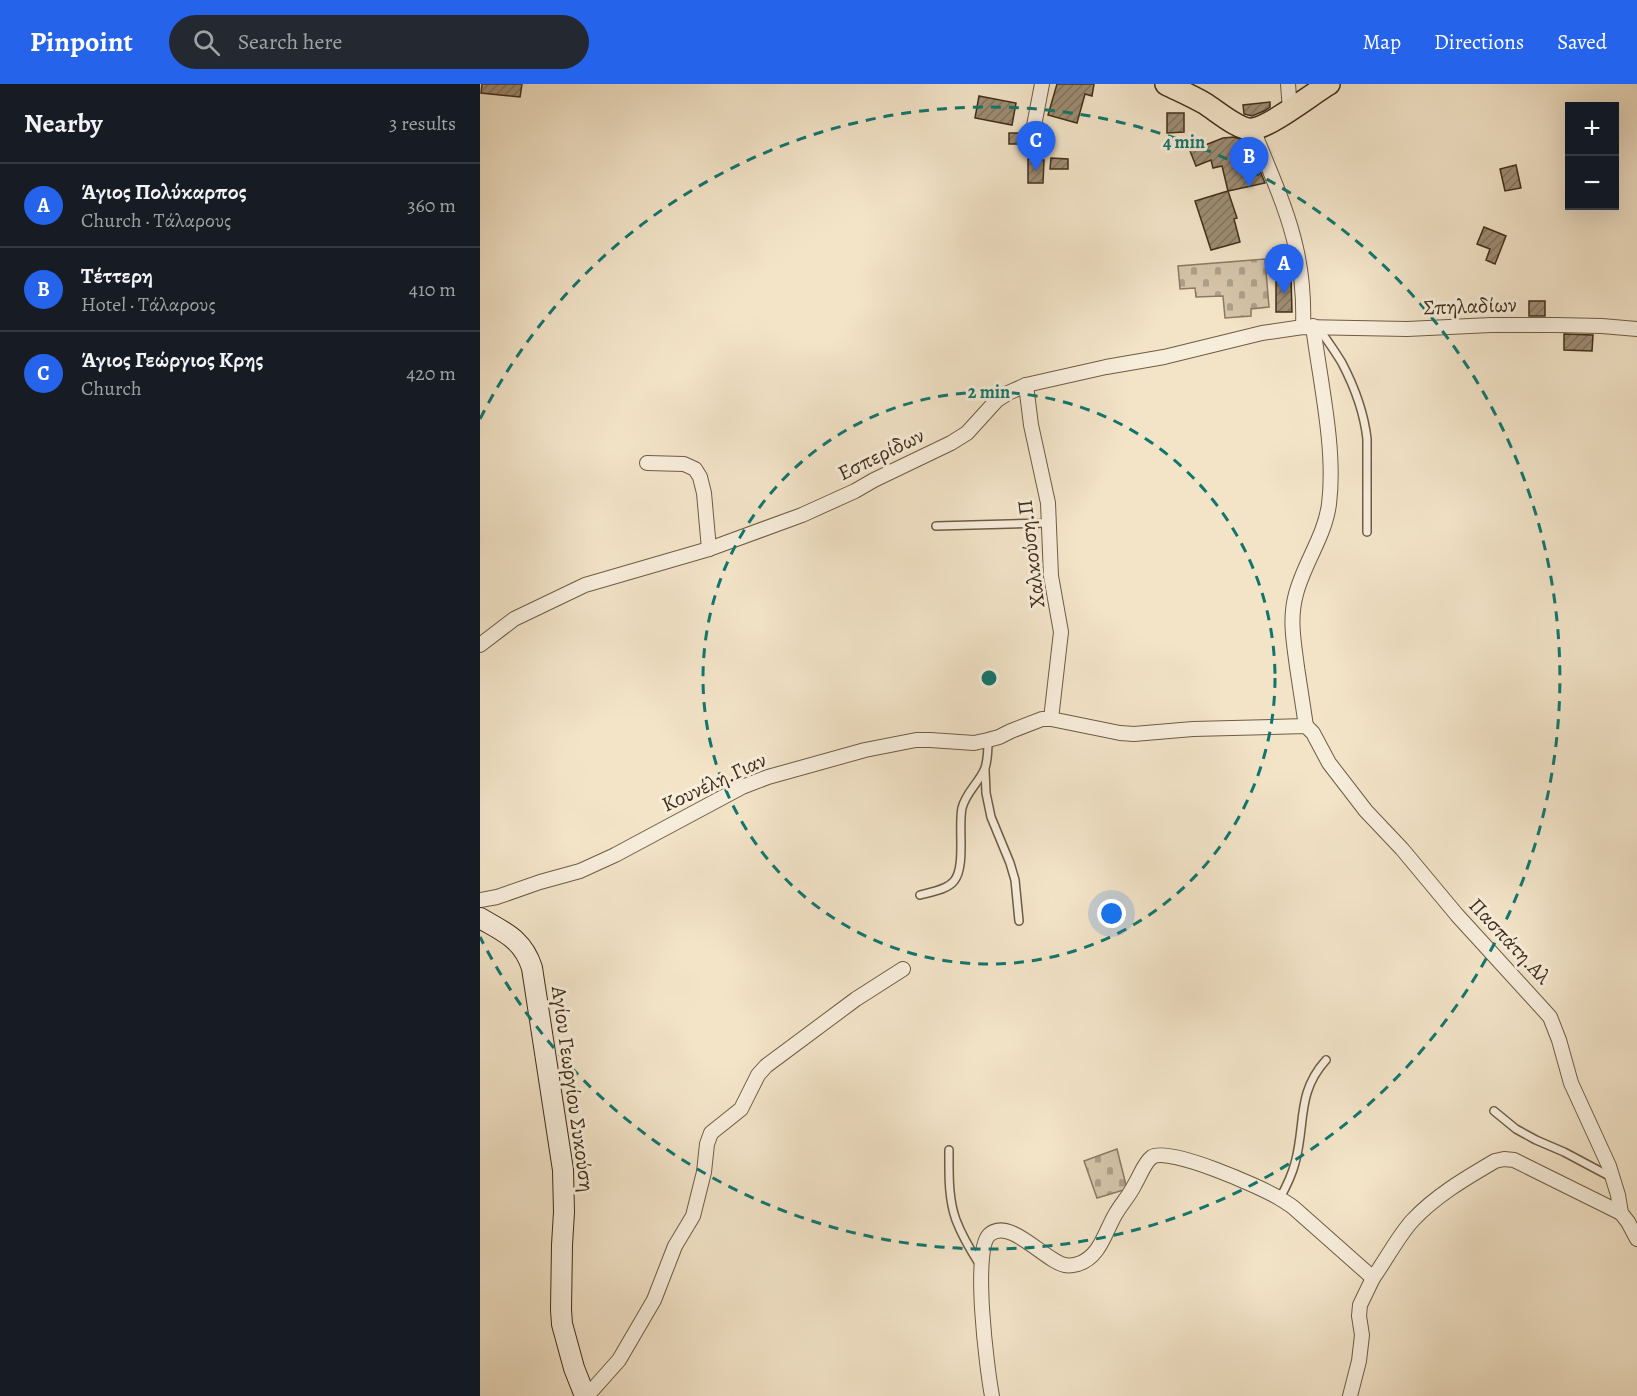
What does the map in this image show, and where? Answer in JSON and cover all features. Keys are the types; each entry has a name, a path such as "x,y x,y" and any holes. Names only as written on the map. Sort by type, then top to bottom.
{"main road":[{"path":"1166,84 1202,102 1242,127 1253,129 1290,110 1329,84"},
{"name":"Αγίου Γεωργίου Συκούση","path":"480,918 511,936 520,945 532,968 563,1170 562,1324 574,1368 586,1396"}],"street":[{"path":"1033,131 1042,84"},
{"path":"1288,84 1290,110"},
{"path":"1051,719 1134,734 1192,729 1306,726 1291,625 1295,596 1321,534 1329,505 1331,467 1328,430 1312,327 1303,296 1297,249 1253,129"},
{"name":"Σπηλαδίων","path":"1312,327 1407,329 1556,325 1637,329"},
{"name":"Εσπερίδων","path":"480,645 514,619 585,585 710,549 802,515 855,491 951,444 967,433 997,400 1026,385 1262,333 1312,327"},
{"name":"Χαλκούση.Π","path":"1026,385 1031,425 1047,503 1052,576 1061,632 1051,719"},
{"path":"647,464 684,464 695,469 700,477 704,493 710,549"},
{"name":"Κουνέλη.Γιαν","path":"480,900 497,897 580,871 615,855 742,787 768,777 865,750 916,740 974,743 999,737 1042,719 1051,719"},
{"name":"Πασπάτη.Αλ","path":"1306,726 1313,733 1329,763 1361,804 1402,849 1464,924 1550,1017 1560,1040 1571,1083 1609,1166 1621,1213 1637,1239"},
{"path":"586,1396 619,1360 654,1300 675,1246 693,1216 711,1133 741,1108 758,1075 766,1066 856,999 903,969"},
{"path":"992,1396 982,1306 981,1267 982,1248 989,1235 1006,1230 1030,1242 1056,1262 1066,1266 1087,1261 1099,1247 1116,1213 1149,1160 1154,1156 1180,1158 1227,1173 1280,1198 1373,1278"},
{"path":"1350,1396 1359,1361 1362,1335 1360,1305 1373,1278 1404,1232 1422,1211 1438,1198 1494,1161 1504,1159 1514,1160 1621,1213"}],"lane":[{"path":"1312,327 1341,362 1360,405 1367,439 1368,532"},
{"path":"936,526 1048,523"},
{"path":"988,740 985,769 986,793 991,817 1015,880 1019,921"},
{"path":"920,895 947,886 954,881 959,868 962,809 966,797 985,769"},
{"path":"1280,1198 1296,1162 1309,1084 1316,1071 1326,1060"},
{"path":"1494,1111 1515,1129 1613,1179"},
{"path":"949,1150 951,1199 956,1219 981,1267"}],"green space":[{"path":"1265,259 1269,307 1251,309 1251,316 1225,318 1223,296 1196,297 1195,288 1180,289 1178,266"},
{"path":"1117,1149 1127,1189 1097,1198 1084,1161"}],"building":[{"path":"482,84 522,84 520,97 481,93"},
{"path":"1057,84 1094,84 1092,96 1085,94 1077,123 1048,115"},
{"path":"979,96 1016,103 1012,125 975,118"},
{"path":"1270,102 1270,107 1264,111 1252,116 1244,114 1243,105"},
{"path":"1167,113 1184,113 1184,132 1167,133"},
{"path":"1009,133 1024,133 1029,139 1029,144 1009,144"},
{"path":"1234,137 1248,142 1265,183 1228,191 1222,166 1213,168 1211,160 1196,166 1190,151 1223,138"},
{"path":"1051,158 1068,159 1068,169 1050,169"},
{"path":"1028,159 1044,160 1043,183 1028,183"},
{"path":"1516,165 1521,188 1505,191 1500,169"},
{"path":"1228,191 1237,218 1234,219 1240,242 1211,250 1195,201"},
{"path":"1484,227 1506,236 1495,264 1486,260 1490,249 1477,244"},
{"path":"1276,277 1291,277 1292,312 1276,312"},
{"path":"1529,301 1545,301 1545,316 1529,316"},
{"path":"1564,334 1593,335 1592,351 1564,350"}],"place":[{"name":"Άγιος Γεώργιος Κρης","path":"1036,171"},
{"name":"Τέττερη","path":"1249,187"},
{"name":"Άγιος Πολύκαρπος","path":"1284,294"}]}
